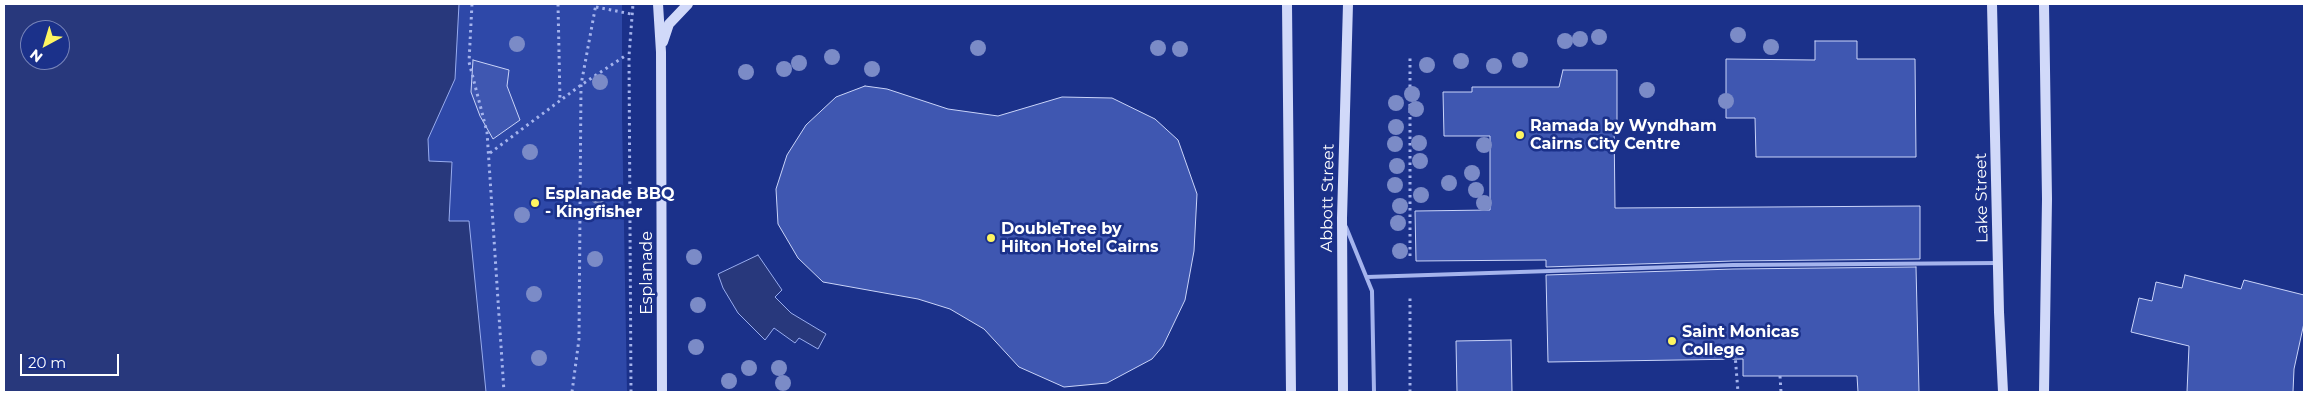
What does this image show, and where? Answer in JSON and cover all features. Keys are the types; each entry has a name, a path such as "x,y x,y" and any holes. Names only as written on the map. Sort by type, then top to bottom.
{"street":[{"name":"Esplanade","path":"658,4 661,52 662,392"},
{"path":"661,52 669,24 688,4"},
{"path":"1287,4 1291,392"},
{"name":"Abbott Street","path":"1343,392 1342,218 1348,4"},
{"name":"Lake Street","path":"1992,4 2003,392"},
{"path":"2044,4 2047,189 2044,392"}],"lane":[{"path":"1342,218 1372,291 1374,392"},
{"path":"1367,277 1733,266 1998,263"}],"path":[{"path":"472,4 469,62 487,132 504,392"},
{"path":"558,4 560,101"},
{"path":"631,392 632,4"},
{"path":"572,392 579,338 581,85 596,6 631,14"},
{"path":"1410,54 1410,392"},
{"path":"489,153 581,85 625,56"},
{"path":"1735,354 1738,392"},
{"path":"1780,376 1781,392"}],"shaded area":[{"path":"4,4 622,4 627,392 4,392"},
{"path":"4,4 459,4 455,79 428,139 429,161 452,162 449,221 469,221 486,392 4,392"},
{"path":"758,255 782,290 775,297 791,313 826,334 818,349 799,338 795,343 774,328 765,340 738,313 723,288 718,274"}],"building":[{"path":"1815,41 1857,41 1857,59 1915,59 1916,157 1756,157 1755,118 1726,118 1726,59 1815,60"},
{"path":"473,60 509,70 507,86 520,120 493,139 480,116 471,92"},
{"path":"1563,70 1617,70 1617,122 1614,123 1615,208 1920,206 1920,259 1733,261 1546,267 1546,260 1416,261 1415,211 1490,210 1490,136 1444,136 1443,92 1472,92 1472,87 1559,87"},
{"name":"DoubleTree by Hilton Hotel Cairns","path":"865,86 887,89 948,109 998,116 1062,97 1112,98 1155,119 1178,140 1197,194 1194,251 1185,300 1163,346 1152,359 1107,383 1064,387 1019,367 984,329 950,309 918,299 823,282 798,258 778,224 776,189 787,155 806,125 836,97"},
{"name":"Saint Monicas College","path":"1916,267 1919,392 1858,392 1857,376 1743,376 1743,359 1548,362 1546,275 1733,269"},
{"path":"2185,275 2241,289 2244,280 2304,295 2304,323 2294,369 2293,392 2187,392 2189,346 2131,332 2139,298 2152,301 2156,282 2182,288"},
{"path":"1511,340 1512,392 1457,392 1456,341"}],"place":[{"name":"Ramada by Wyndham Cairns City Centre","path":"1520,135"},
{"name":"Esplanade BBQ - Kingfisher","path":"535,203"},
{"name":"DoubleTree by Hilton Hotel Cairns","path":"991,238"},
{"name":"Saint Monicas College","path":"1672,341"}]}
